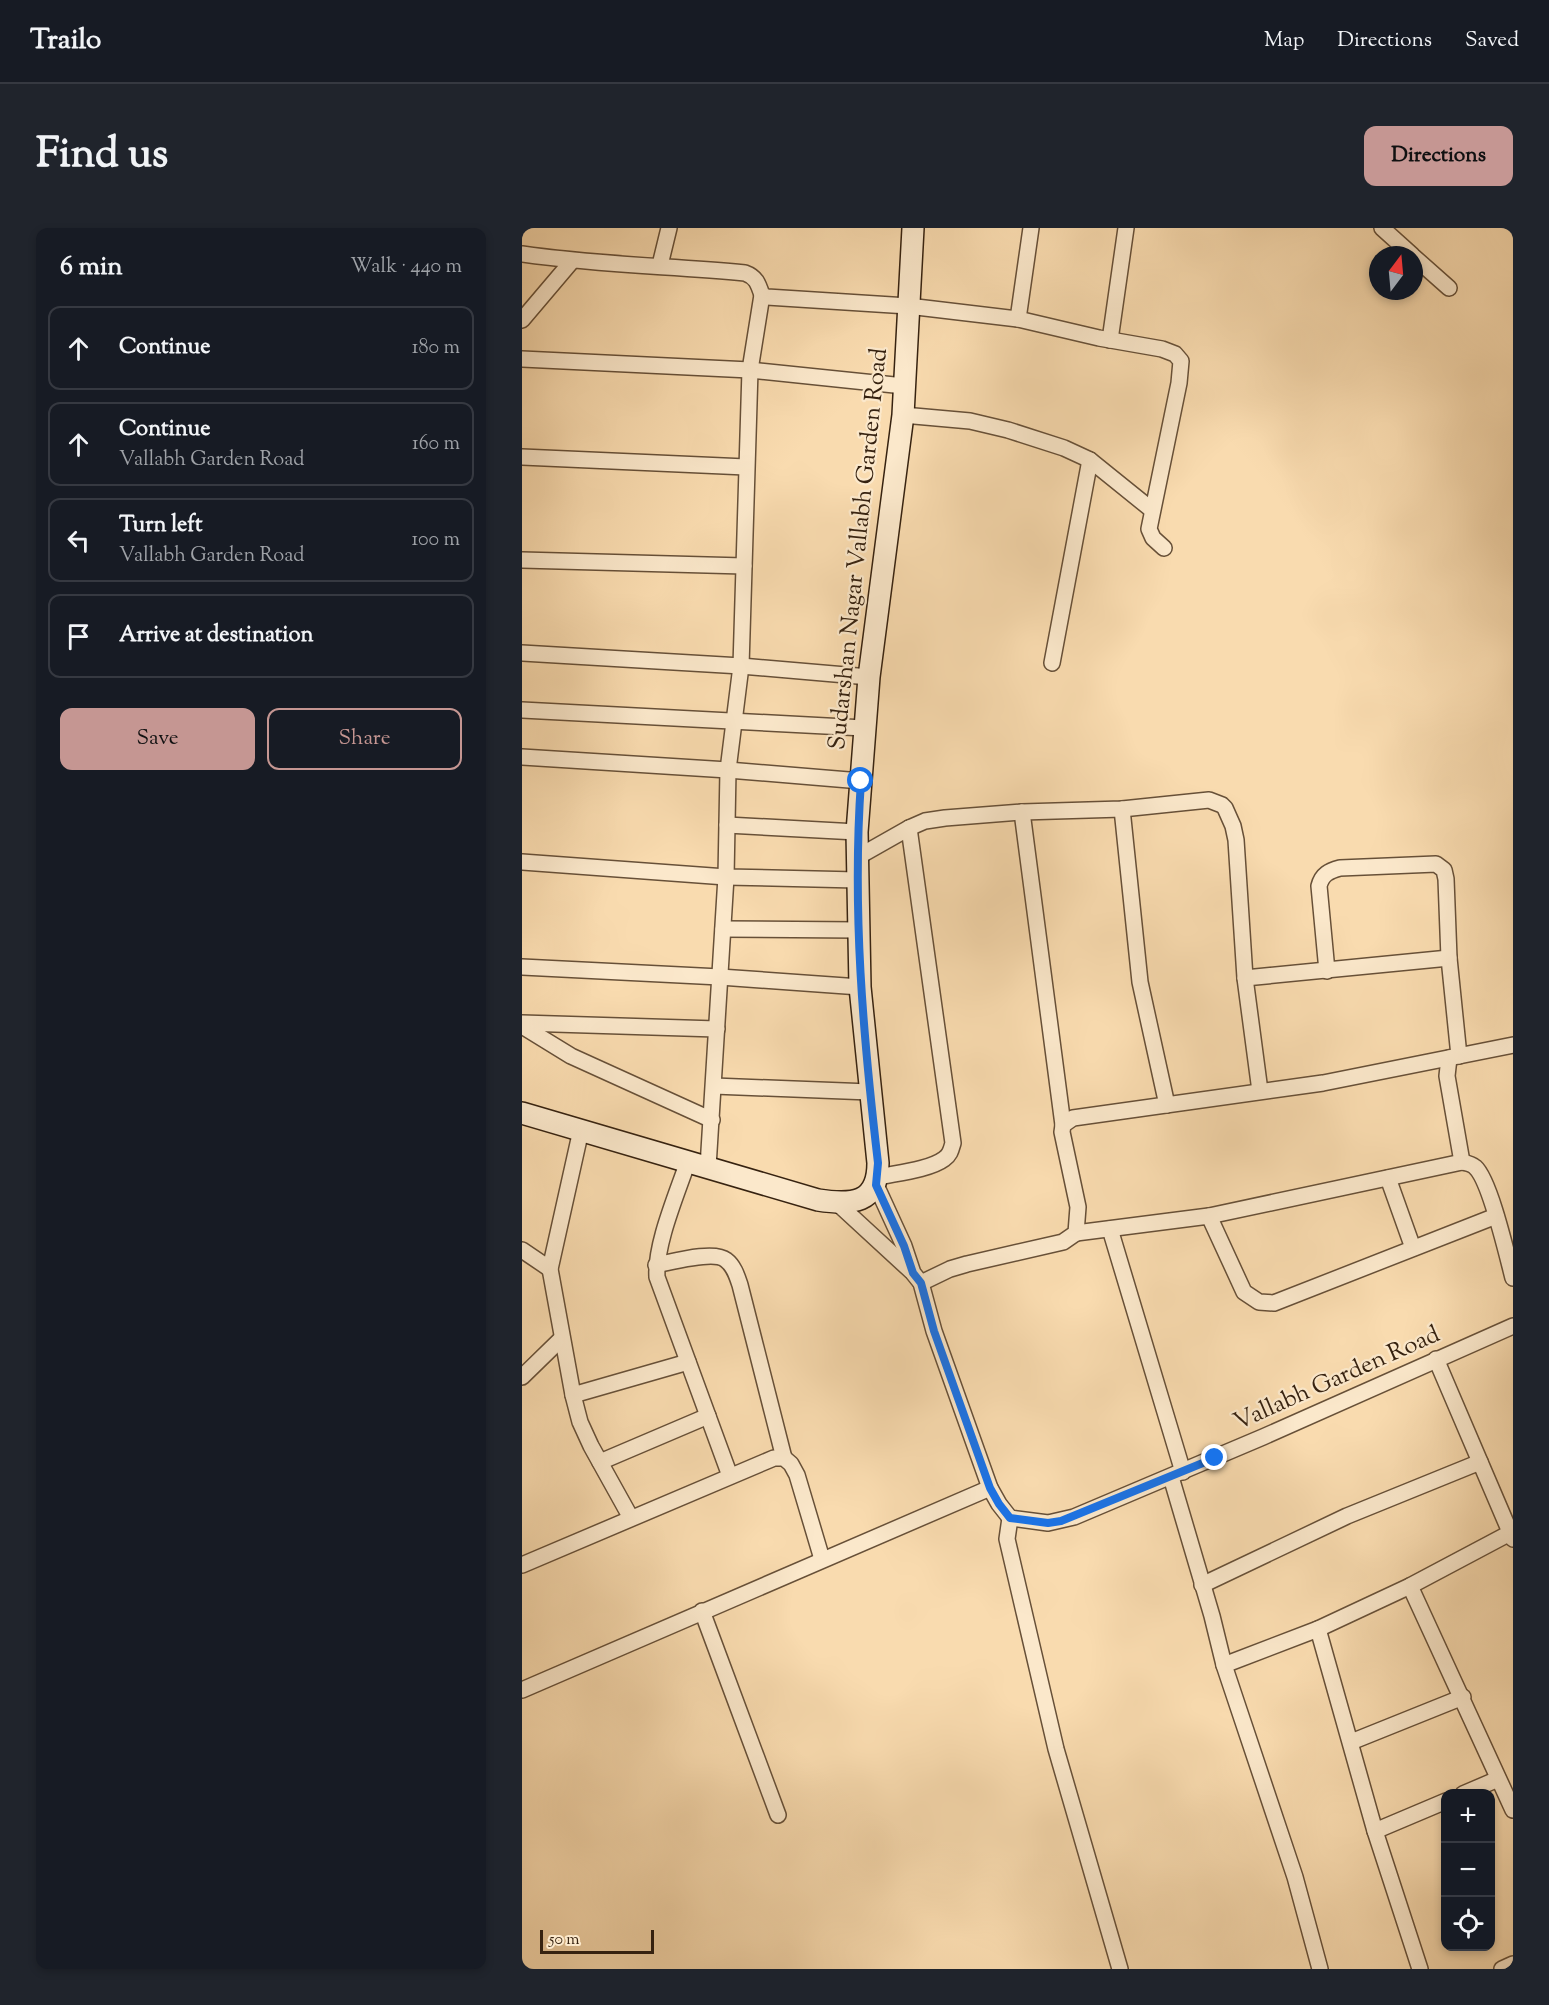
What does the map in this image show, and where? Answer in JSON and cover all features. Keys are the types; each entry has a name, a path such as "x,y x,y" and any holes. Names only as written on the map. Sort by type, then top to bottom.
{"street":[{"path":"660,266 669,228"},
{"name":"Sudarshan Nagar Vallabh Garden Road","path":"877,1181 878,1163 860,987 857,832 869,677 903,415 914,228"},
{"path":"1018,319 1031,228"},
{"path":"1110,340 1126,228"},
{"path":"1382,228 1402,246"},
{"path":"522,254 572,261 745,273 753,276 757,281 762,295 750,370 741,666 728,770 726,877 712,1120 698,1164 656,1265 657,1277 730,1476"},
{"path":"522,320 572,261"},
{"path":"1423,265 1449,288"},
{"path":"762,295 773,298 908,306 1018,319 1175,354 1181,362 1179,383 1149,529 1150,534 1164,548"},
{"path":"522,359 750,370 904,386"},
{"path":"903,415 970,421 1008,430 1064,448 1090,460 1152,510"},
{"path":"522,457 746,467"},
{"path":"1052,663 1090,460"},
{"path":"522,560 744,566"},
{"path":"522,653 741,666 869,677"},
{"path":"522,710 864,728"},
{"path":"522,757 861,781"},
{"path":"856,858 909,828 925,821 945,818 1022,812 1122,809 1209,800 1222,805 1233,826 1236,840 1245,978 1260,1090"},
{"path":"1122,809 1140,982 1167,1105"},
{"path":"1022,812 1063,1125 1063,1140 1078,1206 1076,1233"},
{"path":"727,825 857,832"},
{"path":"522,1113 818,1200 853,1201 865,1197 877,1181 944,1160 953,1143 909,828"},
{"path":"522,862 726,877 857,880"},
{"path":"1328,971 1319,886 1322,877 1329,871 1340,868 1436,864 1444,870 1454,1057 1448,1076 1462,1162"},
{"path":"723,929 858,930"},
{"path":"1245,978 1449,958"},
{"path":"522,967 860,987"},
{"path":"522,1025 717,1029"},
{"path":"522,1025 571,1056 712,1120"},
{"path":"1063,1125 1073,1118 1260,1090 1323,1083 1513,1045"},
{"path":"714,1086 870,1092"},
{"path":"581,1130 550,1269 580,1422 631,1518"},
{"path":"917,1278 966,1263 1063,1242 1076,1233 1209,1216 1462,1162 1474,1165 1481,1174 1496,1216 1513,1278"},
{"path":"1388,1178 1413,1248"},
{"path":"877,1181 917,1278 990,1488 1010,1518 1007,1539 1056,1749 1120,1969"},
{"path":"836,1202 917,1278"},
{"path":"1209,1216 1244,1292 1259,1302 1274,1303 1496,1216"},
{"path":"1110,1229 1177,1474 1202,1585 1224,1665 1295,1877 1320,1969"},
{"path":"522,1250 550,1269"},
{"path":"656,1265 715,1255 726,1259 735,1269 784,1458 791,1464 797,1475 822,1559"},
{"name":"Vallabh Garden Road","path":"1010,1518 1048,1523 1061,1521 1177,1474 1513,1326"},
{"path":"523,1376 562,1338"},
{"path":"1224,1665 1318,1629 1512,1536 1436,1359"},
{"path":"573,1395 688,1362"},
{"path":"600,1462 708,1416"},
{"path":"522,1564 774,1458 784,1458"},
{"path":"1202,1585 1347,1516 1480,1462"},
{"path":"522,1690 990,1488"},
{"path":"1410,1586 1463,1696 1513,1810"},
{"path":"702,1611 778,1815"},
{"path":"1318,1629 1375,1831 1420,1969"},
{"path":"1351,1742 1463,1696"},
{"path":"1475,1789 1498,1779"},
{"path":"1375,1831 1441,1803"},
{"path":"1502,1969 1513,1964"}],"route":[{"path":"861,781 856,858 860,987 878,1163 876,1185 904,1246 913,1273 921,1283 934,1331 990,1488 1010,1518 1048,1523 1074,1517 1215,1458"}]}
